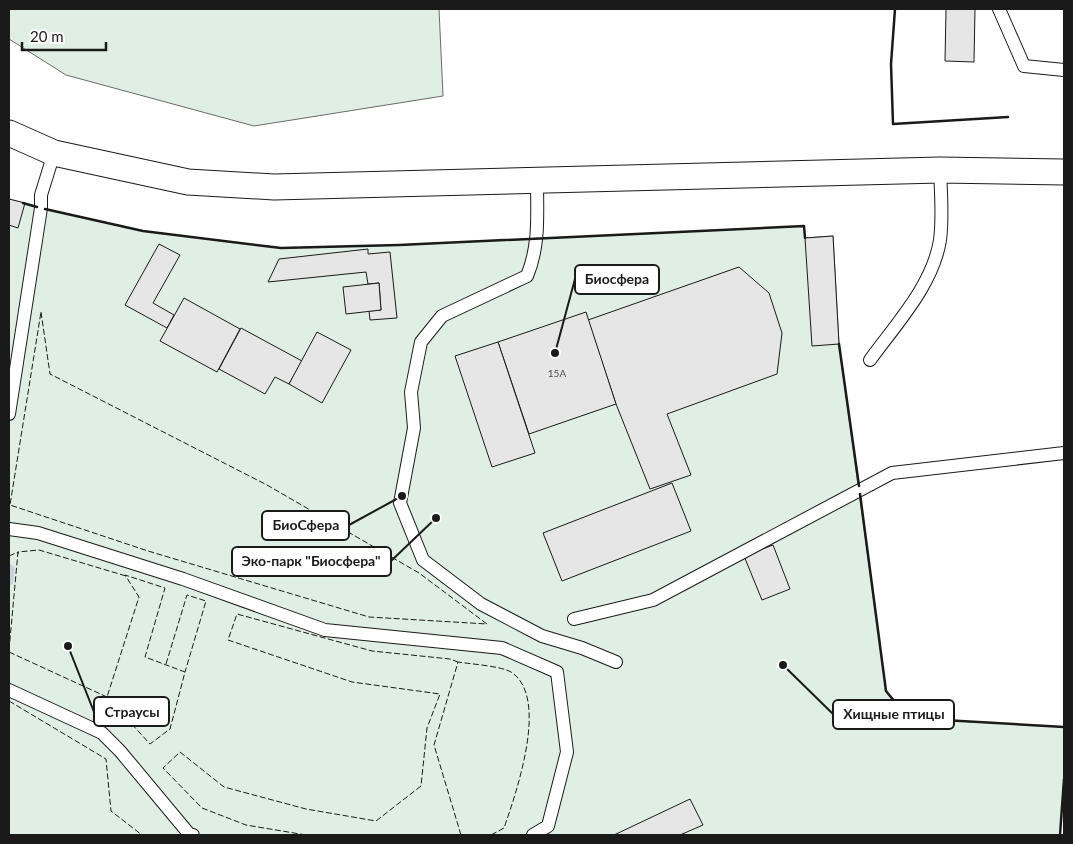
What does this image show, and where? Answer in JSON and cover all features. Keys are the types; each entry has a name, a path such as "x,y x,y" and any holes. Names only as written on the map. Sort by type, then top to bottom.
{"street":[{"path":"9,133 54,153 188,182 264,186 940,170 1064,172"}],"lane":[{"path":"999,9 1024,66 1064,70"},
{"path":"9,414 41,208 41,194 54,153"},
{"path":"870,360 914,299 932,270 940,240 940,170"},
{"path":"536,180 537,238 533,262 527,276 442,316 421,342 411,392 414,428 400,503 423,560 481,604 542,636 582,648 616,662"},
{"path":"574,619 653,600 892,473 1064,453"},
{"path":"9,529 38,533 183,579 324,630 502,648 557,672 567,752 548,826 533,835"},
{"path":"9,690 102,733 120,750 190,835 193,835"}],"green space":[{"path":"9,9 439,9 443,96 254,126 66,75 9,39"},
{"path":"9,199 143,231 281,248 399,245 804,226 805,238 833,236 839,344 886,691 908,718 1064,727 1064,779 1060,835 9,835"}],"building":[{"path":"946,9 975,9 974,62 945,61"},
{"path":"9,199 25,203 18,228 9,225"},
{"path":"833,236 839,344 812,346 805,238"},
{"path":"159,244 180,255 153,303 174,315 167,328 125,305"},
{"path":"368,249 368,254 390,252 397,318 370,320 369,311 381,310 379,283 368,284 366,272 268,282 279,259"},
{"path":"739,267 769,293 782,333 777,374 667,414 691,475 650,489 616,404 588,320"},
{"path":"379,283 381,310 346,314 343,287"},
{"path":"184,298 240,329 217,372 160,341"},
{"path":"586,312 616,404 529,434 498,342"},
{"path":"241,328 302,361 289,384 275,377 265,394 219,369"},
{"path":"317,332 351,350 322,403 289,384"},
{"path":"498,342 535,453 492,467 455,356"},
{"path":"672,483 691,531 562,581 543,533"},
{"path":"773,545 790,589 762,600 744,556"},
{"path":"690,799 703,825 680,835 614,835"}],"waterway":[{"path":"9,581 10,569"}],"fence":[{"path":"41,312 50,374 267,485 419,573 487,624 369,617 148,551 10,505 41,312"},
{"path":"9,650 18,552 39,550 126,576"},
{"path":"9,556 18,552 18,554"},
{"path":"9,652 107,697 150,744 170,729 185,672 145,657 165,588 125,575 139,597 107,697"},
{"path":"166,664 187,595 206,601 185,672"},
{"path":"306,835 246,825 202,808 163,768 180,752 224,787 306,809 376,821 421,786 427,728 440,694 352,682 228,640 237,614 372,651 450,659 458,662"},
{"path":"461,835 434,745 458,662 493,667 511,672 522,684 528,702 527,746 516,792 504,828 491,835"},
{"path":"9,701 106,759 111,811 142,835"}],"wall":[{"path":"895,9 891,64 893,124 1008,117"},
{"path":"23,203 37,207"},
{"path":"45,209 143,231 281,248 399,245 804,226 805,238"},
{"path":"839,344 859,486"},
{"path":"860,494 886,691 908,718 1064,727"},
{"path":"1060,835 1064,779"}],"place":[{"name":"Биосфера","path":"555,353"},
{"name":"БиоСфера","path":"402,496"},
{"name":"Эко-парк \"Биосфера\"","path":"436,518"},
{"name":"Страусы","path":"68,646"},
{"name":"Хищные птицы","path":"783,665"}]}
